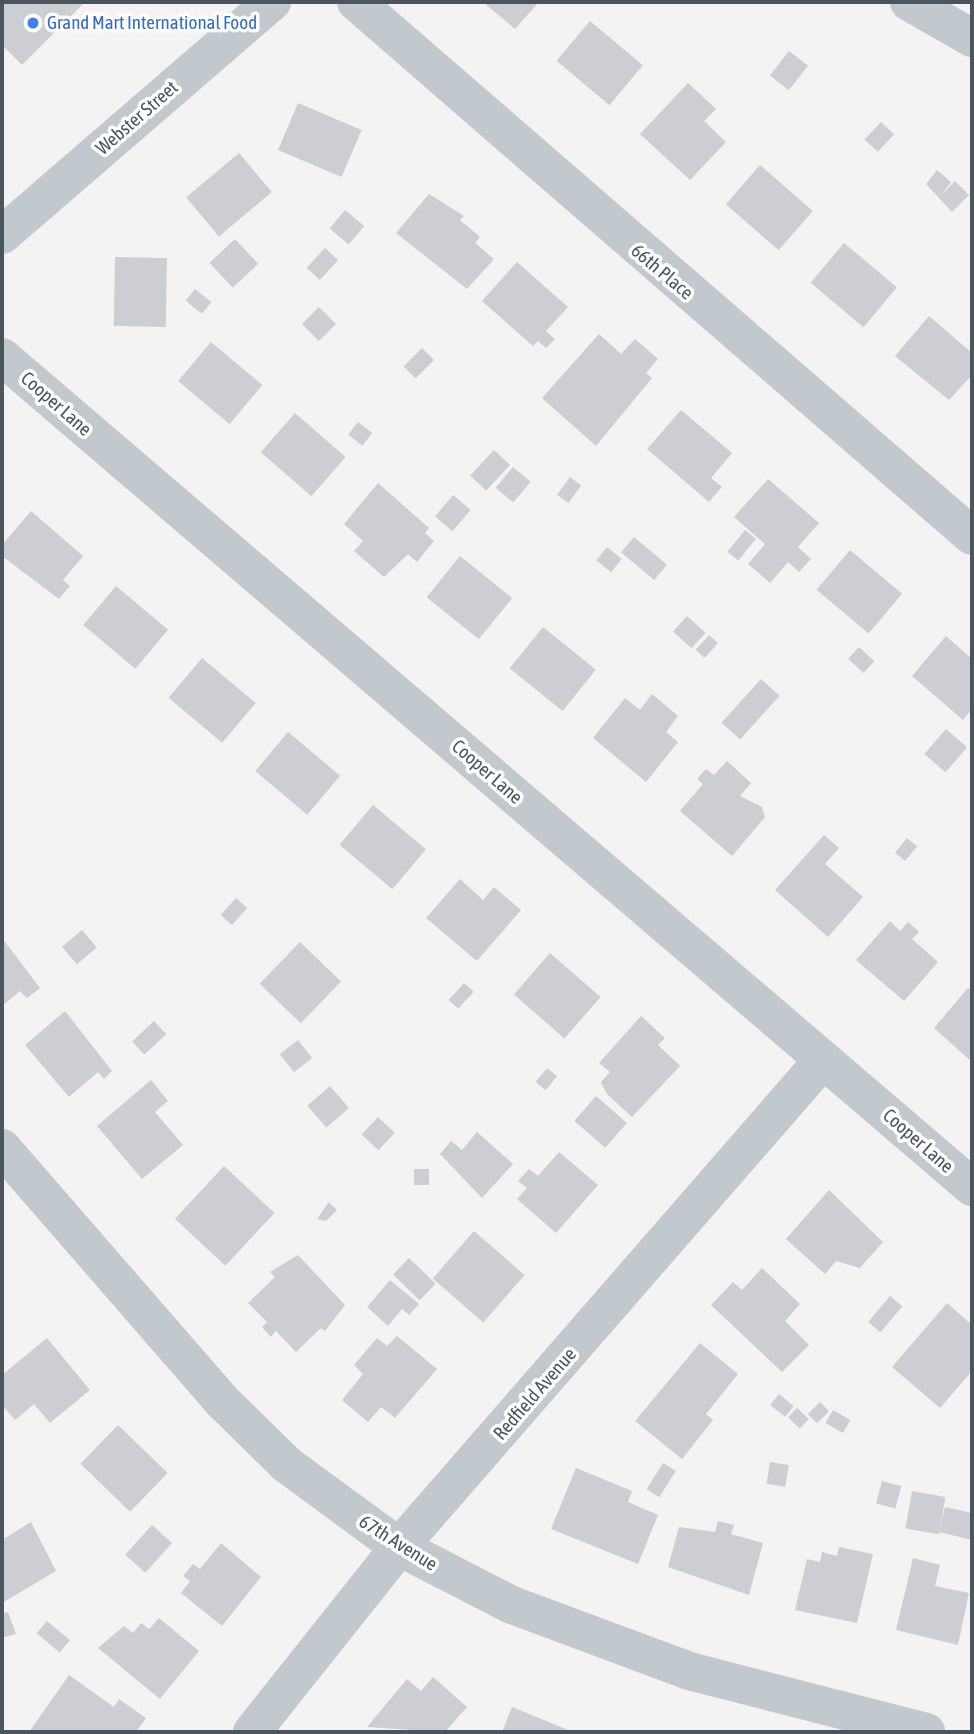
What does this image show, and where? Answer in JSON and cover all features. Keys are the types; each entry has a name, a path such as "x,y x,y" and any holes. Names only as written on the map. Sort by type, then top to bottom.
{"street":[{"name":"Webster Street","path":"2,235 272,2"},
{"name":"66th Place","path":"356,2 972,536"},
{"path":"909,2 972,38"},
{"name":"Cooper Lane","path":"2,357 972,1187"},
{"name":"Redfield Avenue","path":"252,1732 400,1547 823,1060"},
{"name":"67th Avenue","path":"2,1147 222,1401 286,1464 400,1547 512,1605 689,1671 926,1732"}],"building":[{"name":"Grand Mart International Food","path":"2,2 85,2 22,65 2,45"},
{"path":"483,2 539,2 515,29"},
{"path":"590,21 643,65 609,105 557,61"},
{"path":"789,51 808,66 789,90 770,75"},
{"path":"688,83 716,109 704,121 726,142 690,180 640,134"},
{"path":"298,103 362,130 342,177 278,150"},
{"path":"881,122 894,134 878,152 865,140"},
{"path":"239,153 272,192 219,236 186,197"},
{"path":"760,165 813,211 779,250 726,204"},
{"path":"937,170 951,182 942,194 955,181 969,195 952,212 926,184"},
{"path":"429,194 464,216 460,220 480,237 475,243 494,259 467,289 396,233"},
{"path":"345,210 364,226 349,244 330,228"},
{"path":"235,239 258,264 233,288 209,263"},
{"path":"844,243 897,287 863,327 811,283"},
{"path":"325,248 338,260 320,280 307,268"},
{"path":"115,257 167,258 166,327 114,326"},
{"path":"517,262 568,307 546,331 555,339 546,348 538,341 533,346 482,301"},
{"path":"195,289 211,302 202,314 186,301"},
{"path":"319,307 336,324 319,341 302,324"},
{"path":"929,316 972,353 972,375 949,400 895,356"},
{"path":"599,334 621,354 635,339 658,359 646,373 652,378 596,446 542,398"},
{"path":"211,342 262,385 230,424 178,381"},
{"path":"422,348 434,360 416,378 404,366"},
{"path":"681,410 732,453 711,478 722,487 709,502 647,449"},
{"path":"295,413 346,457 311,496 261,452"},
{"path":"358,422 372,433 362,446 348,435"},
{"path":"494,450 510,465 486,491 470,476"},
{"path":"513,467 531,482 513,502 496,488"},
{"path":"570,477 581,485 568,503 557,495"},
{"path":"768,479 819,523 798,547 811,559 799,572 788,562 770,583 748,564 765,544 734,517"},
{"path":"378,483 429,528 425,533 434,541 417,562 408,554 384,577 354,551 363,541 344,524"},
{"path":"453,495 471,510 453,531 435,516"},
{"path":"31,511 83,556 63,580 70,586 59,599 2,556 2,545"},
{"path":"745,530 756,539 738,561 727,552"},
{"path":"634,537 667,565 654,580 621,552"},
{"path":"607,547 622,559 611,572 596,560"},
{"path":"850,550 902,594 869,634 817,590"},
{"path":"460,556 512,598 479,639 427,597"},
{"path":"116,586 168,630 135,669 83,625"},
{"path":"687,616 706,633 692,648 673,632"},
{"path":"543,627 596,670 562,711 510,668"},
{"path":"709,635 718,643 705,658 696,650"},
{"path":"946,636 972,659 972,709 963,720 912,676"},
{"path":"859,647 874,661 863,673 848,659"},
{"path":"202,658 256,703 222,743 169,698"},
{"path":"761,679 780,696 740,740 722,723"},
{"path":"652,694 678,716 666,732 678,742 646,782 593,738 625,698 640,710"},
{"path":"946,729 967,747 945,772 924,754"},
{"path":"288,732 340,776 307,815 255,771"},
{"path":"727,761 751,783 740,796 762,807 765,817 732,856 680,811 703,784 697,779 706,769 714,775"},
{"path":"373,805 426,849 392,889 340,845"},
{"path":"824,835 839,848 825,864 863,897 828,937 775,890"},
{"path":"907,838 917,846 905,861 895,853"},
{"path":"460,879 483,900 494,887 521,910 477,961 426,918"},
{"path":"236,898 247,908 232,925 221,915"},
{"path":"890,921 900,931 908,922 919,932 912,939 938,962 904,1001 856,960"},
{"path":"82,930 97,948 77,964 62,947"},
{"path":"2,938 40,988 27,998 20,991 2,1006"},
{"path":"300,942 341,982 301,1023 260,984"},
{"path":"550,953 601,997 564,1038 514,995"},
{"path":"464,983 474,992 458,1009 449,1000"},
{"path":"968,988 972,991 972,1062 934,1028"},
{"path":"65,1011 112,1071 104,1079 98,1072 69,1097 25,1045"},
{"path":"641,1016 665,1038 658,1045 680,1066 632,1117 607,1094 601,1082 610,1072 599,1063"},
{"path":"154,1021 166,1034 144,1055 132,1041"},
{"path":"298,1040 312,1058 294,1072 280,1054"},
{"path":"547,1068 557,1076 546,1090 536,1082"},
{"path":"151,1080 168,1101 155,1112 183,1145 142,1179 97,1126"},
{"path":"330,1086 349,1108 326,1128 307,1106"},
{"path":"596,1096 627,1123 605,1148 574,1121"},
{"path":"378,1117 395,1133 378,1150 362,1135"},
{"path":"477,1132 513,1164 482,1198 440,1154 451,1141 462,1150"},
{"path":"559,1152 598,1185 556,1233 517,1199 527,1188 518,1181 529,1169 538,1176"},
{"path":"224,1166 274,1213 225,1266 175,1219"},
{"path":"414,1169 429,1169 429,1185 414,1185"},
{"path":"829,1190 883,1242 860,1268 836,1261 825,1274 786,1239"},
{"path":"329,1202 337,1210 326,1221 317,1219"},
{"path":"474,1231 525,1275 483,1323 433,1279"},
{"path":"298,1255 345,1305 325,1331 321,1328 296,1352 276,1331 271,1337 262,1327 267,1322 248,1303 275,1277 270,1272"},
{"path":"409,1258 436,1284 420,1300 393,1275"},
{"path":"762,1268 800,1304 785,1321 809,1345 782,1372 711,1305 733,1282 742,1290"},
{"path":"390,1280 419,1304 409,1315 402,1309 388,1326 367,1307"},
{"path":"890,1296 902,1306 880,1332 868,1322"},
{"path":"947,1303 972,1325 972,1371 940,1408 892,1367"},
{"path":"397,1336 437,1369 395,1418 381,1407 368,1422 342,1400 363,1374 354,1365 377,1338 387,1346"},
{"path":"47,1338 90,1390 50,1423 34,1404 15,1420 2,1405 2,1375"},
{"path":"700,1343 738,1374 706,1414 713,1420 682,1459 635,1421"},
{"path":"779,1394 794,1406 785,1417 770,1405"},
{"path":"820,1402 829,1411 817,1423 808,1414"},
{"path":"797,1408 809,1419 800,1428 788,1418"},
{"path":"833,1410 850,1420 843,1433 826,1423"},
{"path":"118,1425 168,1473 130,1512 80,1464"},
{"path":"770,1462 789,1465 785,1487 767,1484"},
{"path":"663,1463 676,1471 659,1497 647,1489"},
{"path":"576,1468 632,1491 628,1502 658,1515 638,1564 551,1529"},
{"path":"882,1481 901,1486 895,1508 876,1503"},
{"path":"912,1491 945,1497 939,1534 905,1528"},
{"path":"945,1507 972,1513 972,1540 939,1532"},
{"path":"718,1521 734,1525 731,1534 763,1543 749,1595 668,1567 679,1527 715,1532"},
{"path":"31,1522 56,1571 2,1603 2,1540"},
{"path":"152,1525 172,1543 145,1573 125,1555"},
{"path":"221,1543 261,1577 222,1626 181,1593 190,1581 183,1576 193,1564 200,1569"},
{"path":"839,1547 873,1554 857,1623 795,1610 807,1559 820,1562 822,1552 837,1556"},
{"path":"913,1558 940,1565 935,1586 969,1593 958,1645 896,1630"},
{"path":"8,1612 16,1634 2,1638 2,1614"},
{"path":"159,1618 199,1651 160,1699 98,1648 124,1626 133,1633 141,1623 149,1629"},
{"path":"47,1621 70,1640 60,1653 37,1633"},
{"path":"69,1675 114,1707 119,1699 146,1718 136,1732 29,1732"},
{"path":"433,1677 467,1707 445,1732 367,1727 407,1679 421,1691"},
{"path":"512,1707 573,1732 502,1732"}],"place":[{"name":"Grand Mart International Food","path":"33,23"}]}
